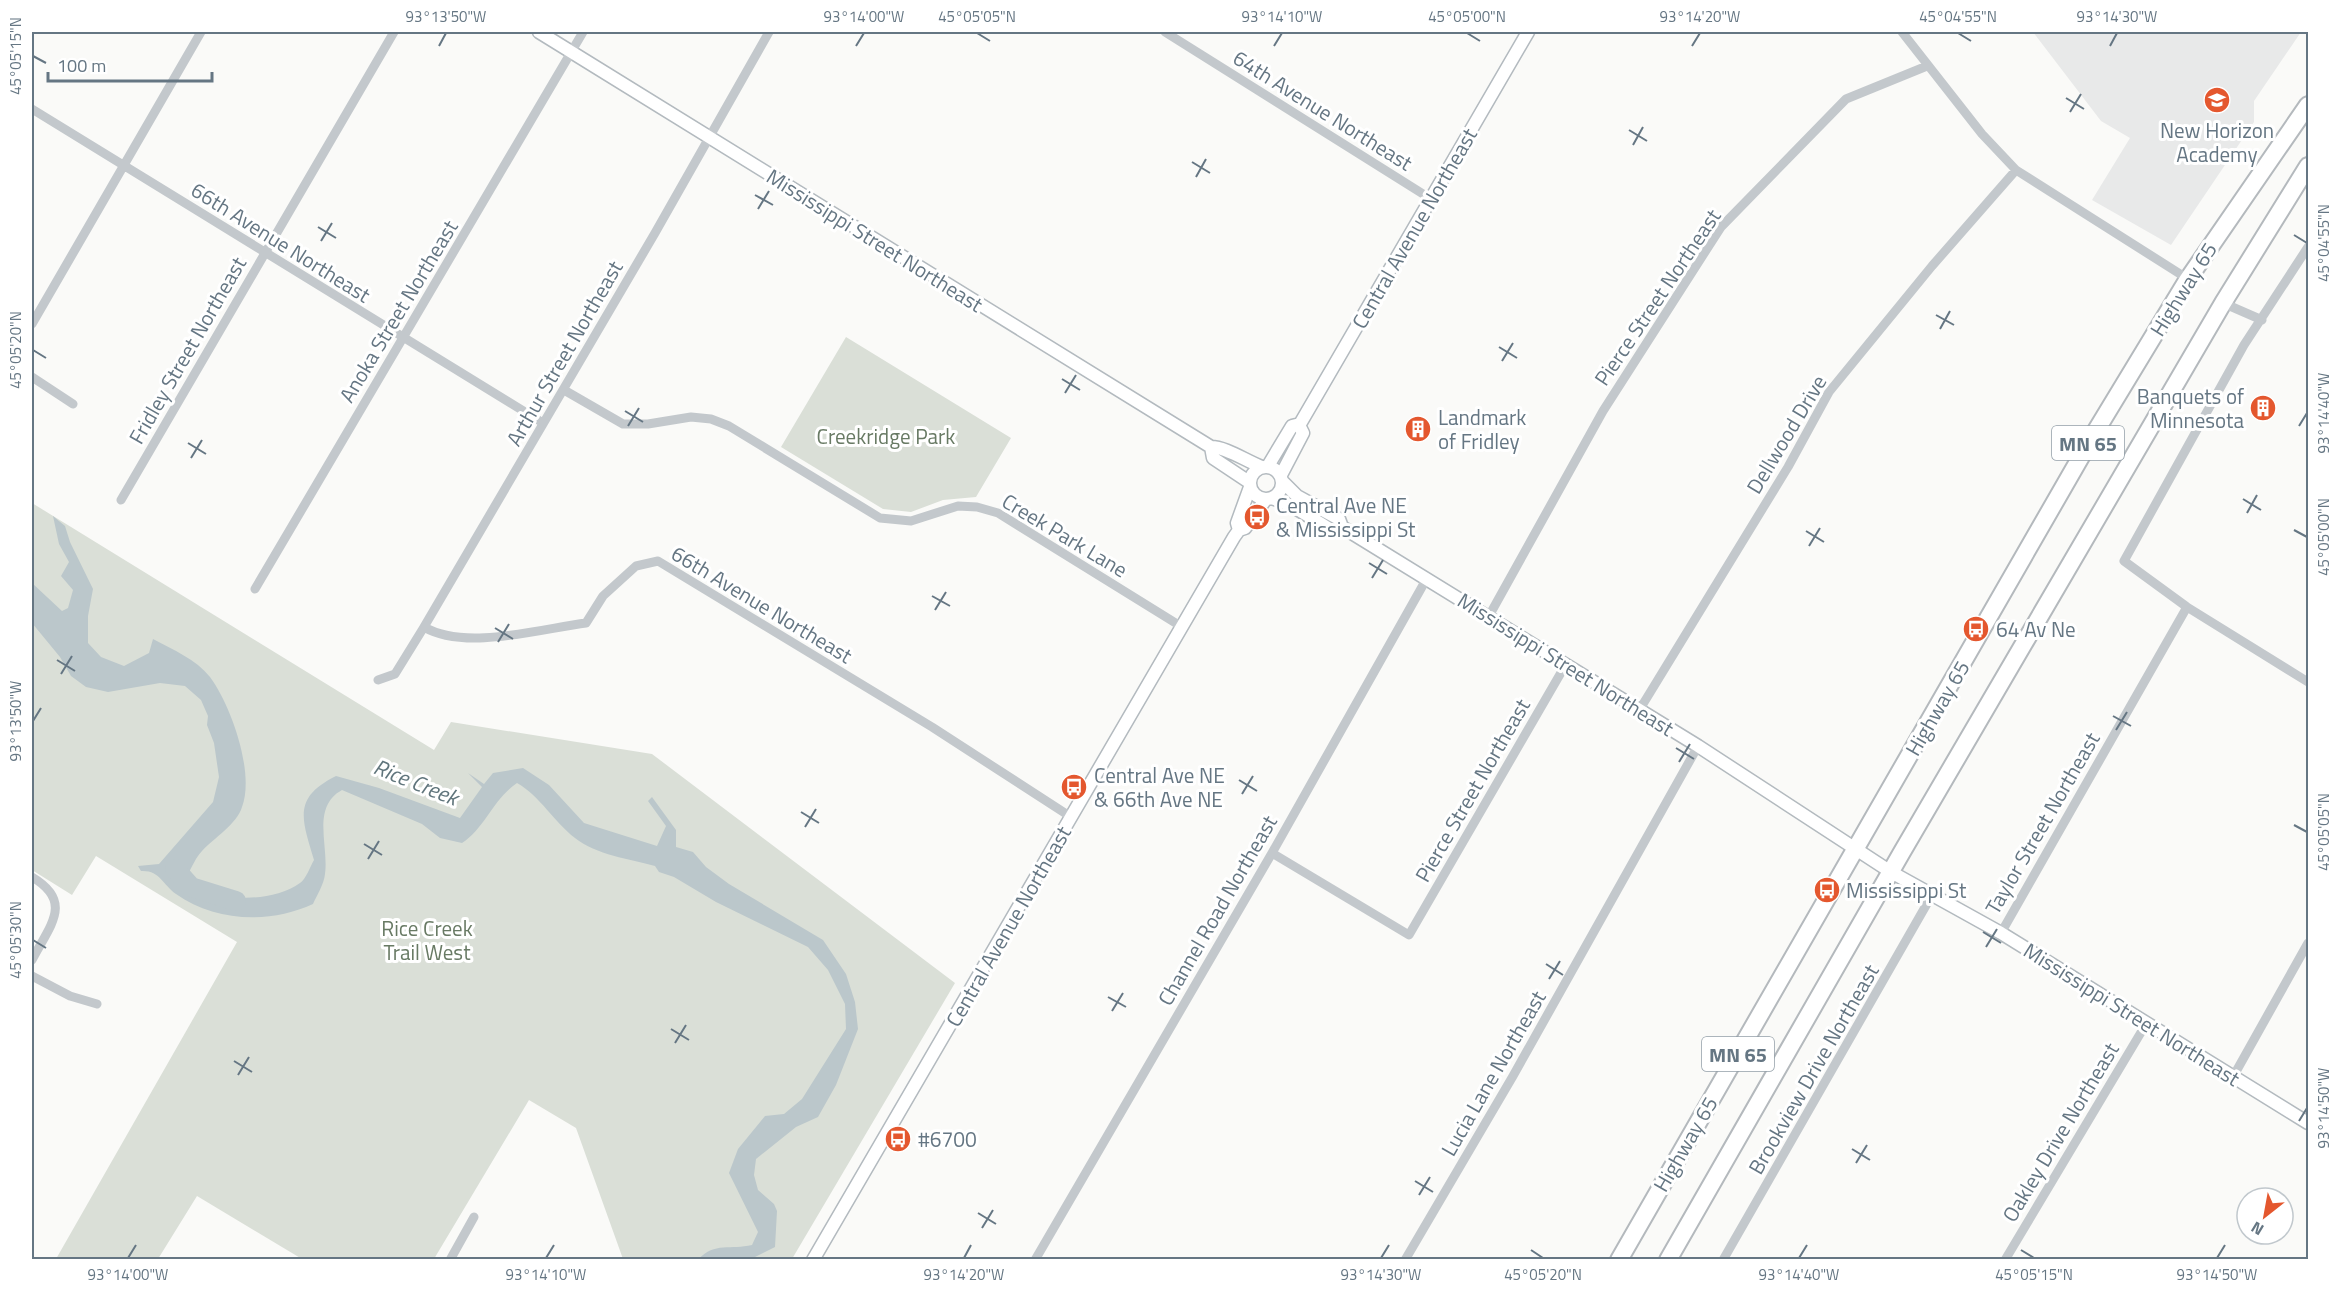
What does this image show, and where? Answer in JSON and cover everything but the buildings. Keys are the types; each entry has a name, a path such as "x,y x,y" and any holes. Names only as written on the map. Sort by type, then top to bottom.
{"highway":[{"name":"Highway 65","path":"1619,1260 2094,434 2188,279 2308,105"},
{"name":"Highway 65","path":"1668,1260 2223,303 2308,166"}],"street":[{"path":"32,324 201,32"},
{"name":"Fridley Street Northeast","path":"121,500 394,32"},
{"name":"Mississippi Street Northeast","path":"539,32 1211,447 1221,447 1242,460 1265,466"},
{"name":"Anoka Street Northeast","path":"255,589 583,32"},
{"name":"Arthur Street Northeast","path":"378,680 395,674 424,627 564,390 769,32"},
{"name":"64th Avenue Northeast","path":"1165,32 1431,199"},
{"name":"Central Avenue Northeast","path":"1299,425 1528,32"},
{"path":"1902,32 1982,134 2016,170 2188,279"},
{"name":"Pierce Street Northeast","path":"1489,616 1603,411 1721,227 1846,99 1927,66"},
{"name":"66th Avenue Northeast","path":"32,109 543,423"},
{"name":"Dellwood Drive","path":"1640,710 1788,466 1829,392 1932,266 2016,170"},
{"path":"2308,247 2244,345 2124,561 2187,607 2308,682"},
{"path":"2223,303 2262,320"},
{"path":"32,378 74,404"},
{"name":"Creek Park Lane","path":"564,390 623,424 648,424 691,417 711,419 729,426 880,518 911,521 958,506 977,507 998,513 1182,627"},
{"name":"Central Avenue Northeast","path":"1265,466 1292,426 1299,425"},
{"name":"Central Avenue Northeast","path":"1282,478 1304,433 1299,425"},
{"name":"Mississippi Street Northeast","path":"1211,447 1213,458 1250,485"},
{"path":"1265,466 1282,478 1280,491 1269,499 1256,496 1250,485 1253,472 1265,466"},
{"name":"Mississippi Street Northeast","path":"1282,478 1298,496 1340,519 1342,527 1698,746 1891,872 2001,933 2308,1123"},
{"name":"Central Avenue Northeast","path":"1239,530 1237,523 1250,485"},
{"name":"Mississippi Street Northeast","path":"1269,499 1292,506 1333,531 1342,527"},
{"name":"Central Avenue Northeast","path":"813,1260 1239,530 1245,528 1269,499"},
{"name":"66th Avenue Northeast","path":"424,627 436,634 466,638 586,623 603,596 636,566 658,561 932,727 1071,817"},
{"name":"Channel Road Northeast","path":"1035,1260 1272,853 1427,578"},
{"name":"Taylor Street Northeast","path":"2001,933 2187,607"},
{"name":"Pierce Street Northeast","path":"1272,853 1409,935 1566,664"},
{"name":"Lucia Lane Northeast","path":"1405,1260 1514,1076 1698,746"},
{"path":"32,877 47,886 53,893 56,904 53,920 32,960"},
{"name":"Brookview Drive Northeast","path":"1723,1260 1932,896"},
{"path":"2233,1077 2308,943"},
{"path":"32,976 70,996 97,1004"},
{"name":"Oakley Drive Northeast","path":"2005,1260 2146,1024"},
{"path":"450,1260 474,1217"}],"shaded area":[{"path":"2033,32 2301,32 2254,101 2254,122 2171,245 2092,200 2130,138 2101,121"},
{"name":"Rice Creek","path":"53,516 65,526 70,542 93,589 88,616 88,643 101,657 124,666 149,653 153,639 176,651 198,665 210,677 233,721 243,758 245,776 242,807 230,825 198,856 188,874 191,887 217,895 246,898 275,894 300,883 314,860 304,821 307,801 322,784 336,776 379,788 460,818 482,787 468,773 484,784 493,773 523,768 549,785 584,823 657,846 666,826 648,801 652,797 676,830 676,847 693,852 706,867 729,884 823,940 846,974 855,1002 858,1029 836,1085 818,1117 796,1127 756,1159 754,1175 758,1190 774,1204 777,1211 775,1247 751,1259 699,1259 717,1248 752,1245 758,1232 729,1173 738,1149 765,1116 784,1114 802,1099 846,1029 845,1004 828,970 808,947 716,902 674,877 659,872 655,866 624,859 583,844 567,832 533,795 517,783 502,797 477,830 462,843 440,838 422,824 342,790 327,806 324,817 325,874 313,904 279,915 243,917 225,915 191,903 171,890 157,875 141,871 138,866 159,864 213,802 219,777 214,743 207,725 208,716 201,700 185,686 160,683 108,692 86,687 71,676 60,657 32,623 34,614 32,611 32,583 62,611 68,608 73,590 61,576 69,562 59,544"}],"green space":[{"name":"Creekridge Park","path":"846,337 1011,438 976,497 943,500 911,512 883,509 781,447"},
{"name":"Rice Creek Trail West","path":"32,503 434,750 451,722 652,754 955,983 792,1259 623,1259 576,1128 529,1100 434,1259 302,1259 197,1196 158,1259 56,1259 237,942 96,856 72,895 32,870"}],"waterway":[{"name":"Rice Creek","path":"175,869 191,887 236,901"}],"place":[{"name":"New Horizon Academy","path":"2217,100"},
{"name":"Banquets of Minnesota","path":"2263,408"},
{"name":"Landmark of Fridley","path":"1418,429"},
{"name":"Central Ave NE & Mississippi St","path":"1257,517"},
{"name":"64 Av Ne","path":"1976,629"},
{"name":"Central Ave NE & 66th Ave NE","path":"1074,787"},
{"name":"Mississippi St","path":"1827,890"},
{"name":"#6700","path":"898,1139"}]}
